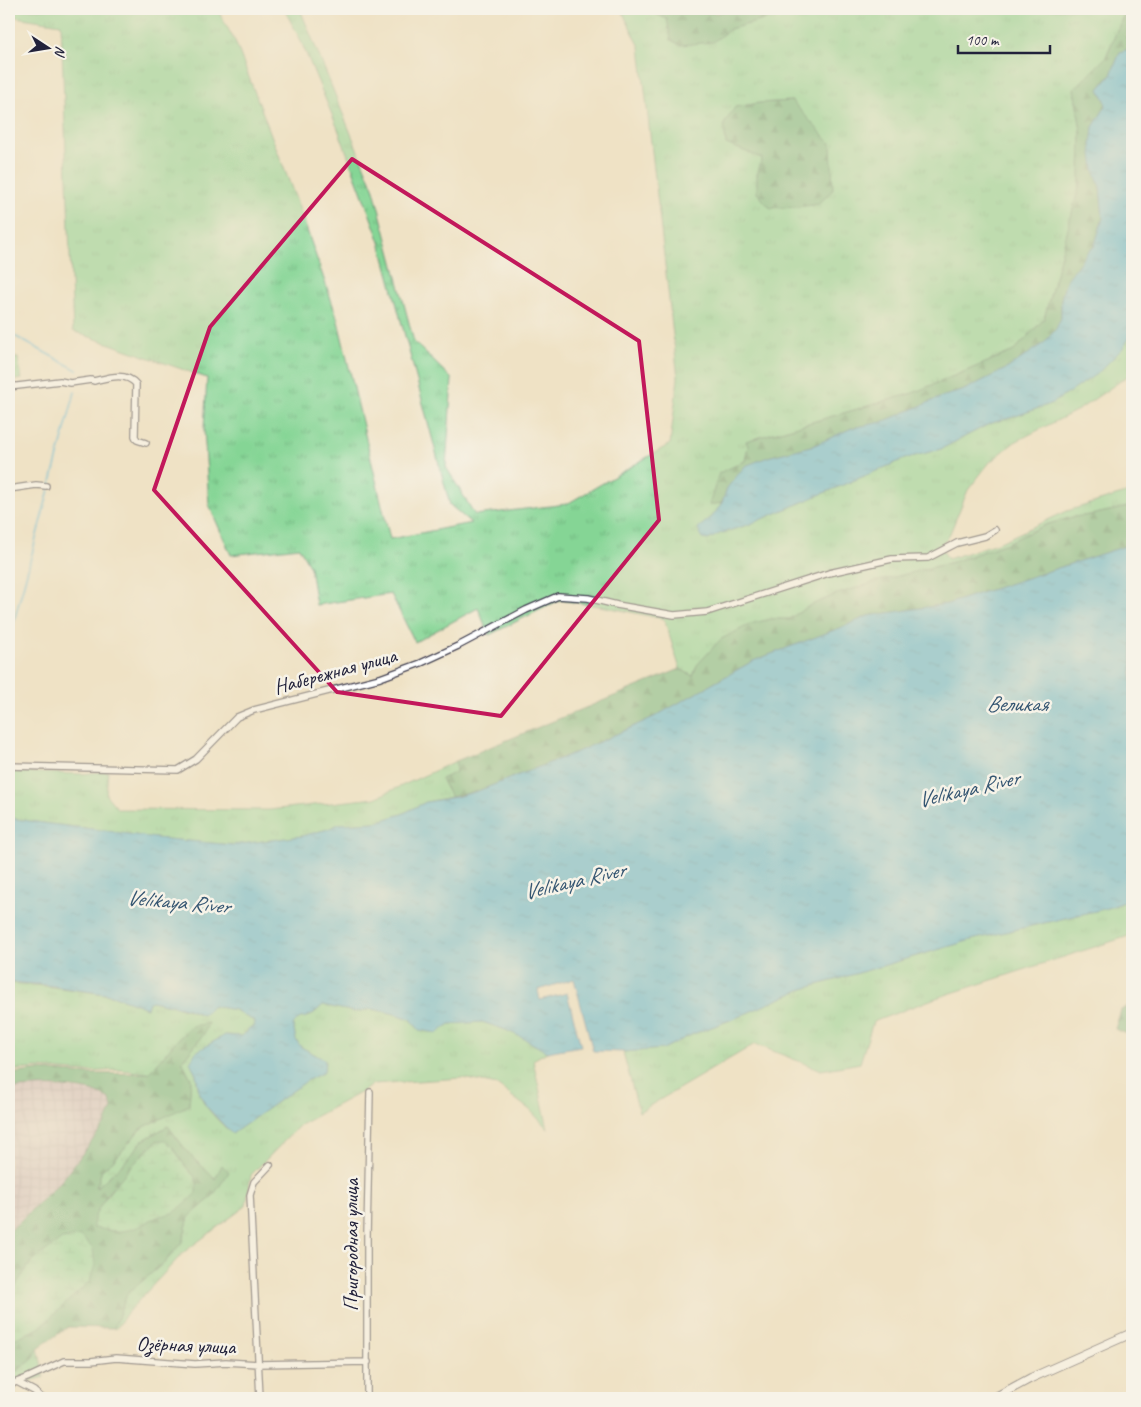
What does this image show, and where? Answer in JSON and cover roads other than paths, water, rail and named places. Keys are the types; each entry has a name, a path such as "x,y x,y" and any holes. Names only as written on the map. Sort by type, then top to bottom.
{"street":[{"path":"9,386 60,381 70,383 94,381 113,376 129,378 136,384 135,436 137,440 146,442"},
{"path":"9,489 36,485 46,486"},
{"name":"Набережная улица","path":"9,766 178,770 196,759 237,717 254,710 380,678 421,663 558,596 588,598 674,615 707,612 829,573 892,559 928,558 958,543 985,536 995,530"},
{"name":"Пригородная улица","path":"367,1398 367,1235 370,1092"},
{"path":"260,1398 250,1195 254,1182 270,1165"},
{"path":"994,1398 1031,1378 1132,1333"},
{"name":"Озёрная улица","path":"9,1385 64,1361 91,1361 116,1358 176,1364 368,1362"},
{"path":"17,1382 34,1391 42,1398"}],"water":[{"path":"1132,51 1132,333 1123,348 1098,373 1053,403 991,423 941,449 907,458 750,524 719,534 708,540 702,539 698,528 712,517 722,503 727,488 745,466 768,457 815,445 852,428 882,422 944,396 962,391 1008,368 1044,343 1056,329 1061,318 1061,299 1066,281 1088,251 1094,247 1103,218 1100,187 1094,170 1091,145 1093,127 1106,106 1099,89 1111,75 1120,52"},
{"path":"1132,544 1132,899 1108,908 971,940 800,990 693,1034 663,1049 623,1052 593,1051 574,979 538,990 540,1000 567,993 581,1046 547,1052 506,1030 482,1022 450,1024 437,1033 419,1030 411,1019 391,1013 372,1009 355,1012 323,1005 314,1013 300,1018 293,1025 296,1040 301,1047 325,1060 324,1072 308,1080 232,1134 206,1106 199,1091 196,1074 190,1062 196,1052 225,1035 241,1036 247,1032 249,1028 255,1026 253,1020 235,1010 213,1006 203,1015 185,1008 152,1001 149,1002 147,1008 112,995 46,985 9,982 9,818 155,838 233,845 302,836 339,824 376,822 402,814 426,802 478,791 577,752 654,717 753,661 868,616 947,604"}],"waterway":[{"path":"9,333 77,370"},
{"path":"9,640 75,392"}],"water label":[{"name":"Великая","path":"1017,703"},
{"name":"Velikaya River","path":"968,788"},
{"name":"Velikaya River","path":"574,880"},
{"name":"Velikaya River","path":"178,901"}]}
